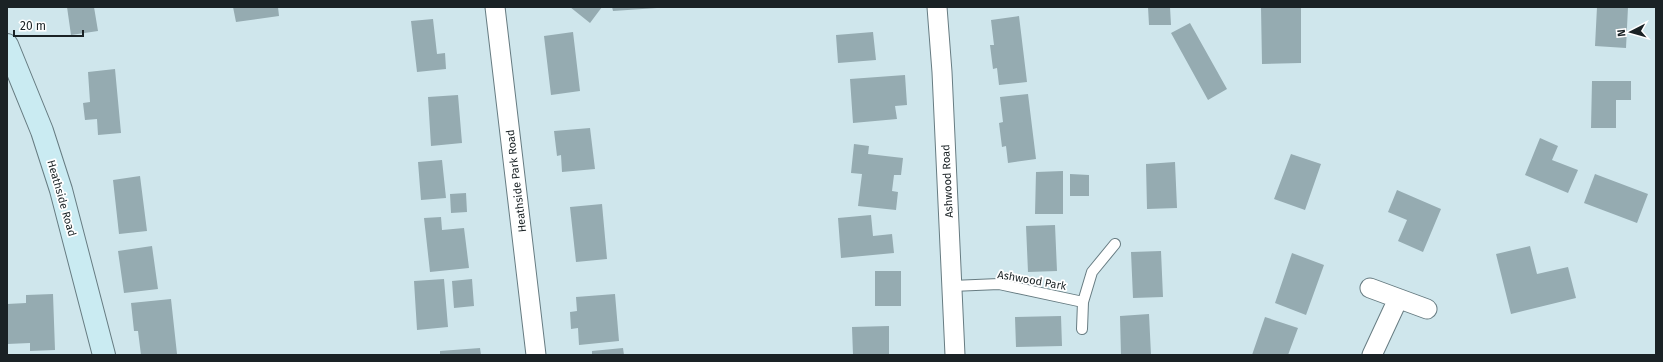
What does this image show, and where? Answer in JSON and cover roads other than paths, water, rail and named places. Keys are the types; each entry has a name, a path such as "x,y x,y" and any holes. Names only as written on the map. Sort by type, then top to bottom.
{"street":[{"name":"Heathside Park Road","path":"496,7 536,355"},
{"name":"Ashwood Road","path":"936,7 942,72 955,355"},
{"name":"Heathside Road","path":"9,55 42,131 61,190 104,355"},
{"path":"1370,288 1427,309"},
{"path":"1372,355 1398,299"}],"lane":[{"path":"1082,330 1083,302 1092,272 1115,244"},
{"name":"Ashwood Park","path":"952,286 999,284 1083,302"}]}
